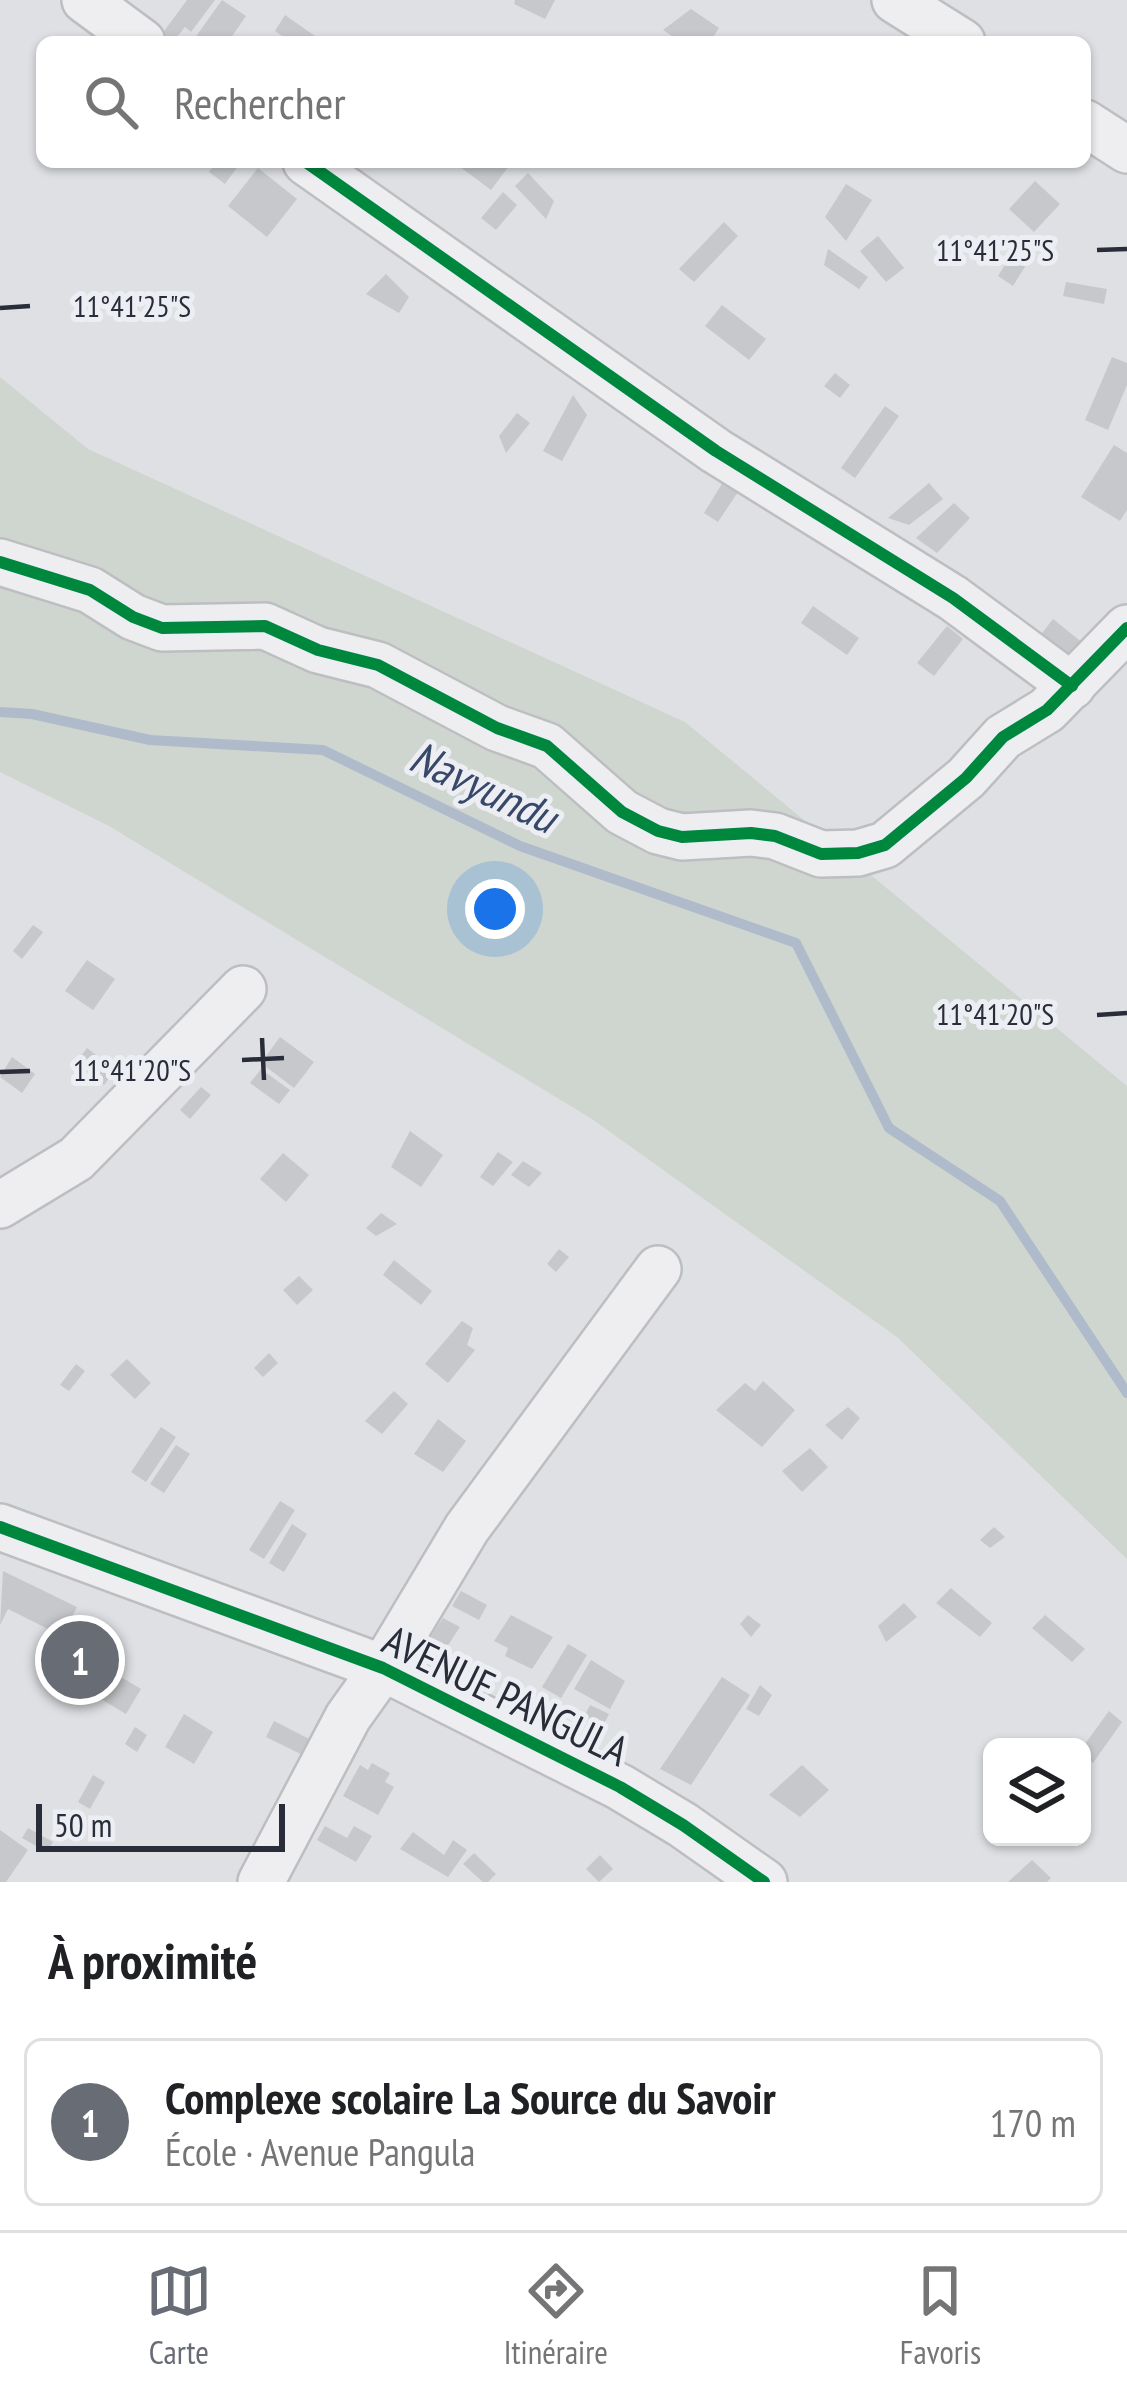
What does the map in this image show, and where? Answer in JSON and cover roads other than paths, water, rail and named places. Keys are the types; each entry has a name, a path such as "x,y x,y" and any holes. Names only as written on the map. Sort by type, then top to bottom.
{"street":[{"path":"895,0 952,36"},
{"path":"100,4 135,36"},
{"path":"1091,126 1127,150"},
{"path":"315,168 716,451 953,598 1072,686"},
{"path":"0,562 90,590 133,617 162,628 265,626 318,650 378,665 497,728 547,746 622,812 658,831 682,837 751,832 821,854 858,853 885,845 966,778 1003,737 1047,710 1127,628"},
{"path":"0,1205 76,1159 242,989"},
{"path":"261,1882 348,1717 467,1528 658,1269"},
{"name":"AVENUE PANGULA","path":"0,1527 383,1668 620,1787 764,1882"}],"waterway":[{"name":"Navyundu","path":"0,712 32,714 150,740 323,750 520,846 796,943 889,1128 1000,1201 1127,1393"}],"place":[{"name":"Complexe scolaire La Source du Savoir","path":"80,1660"}]}
